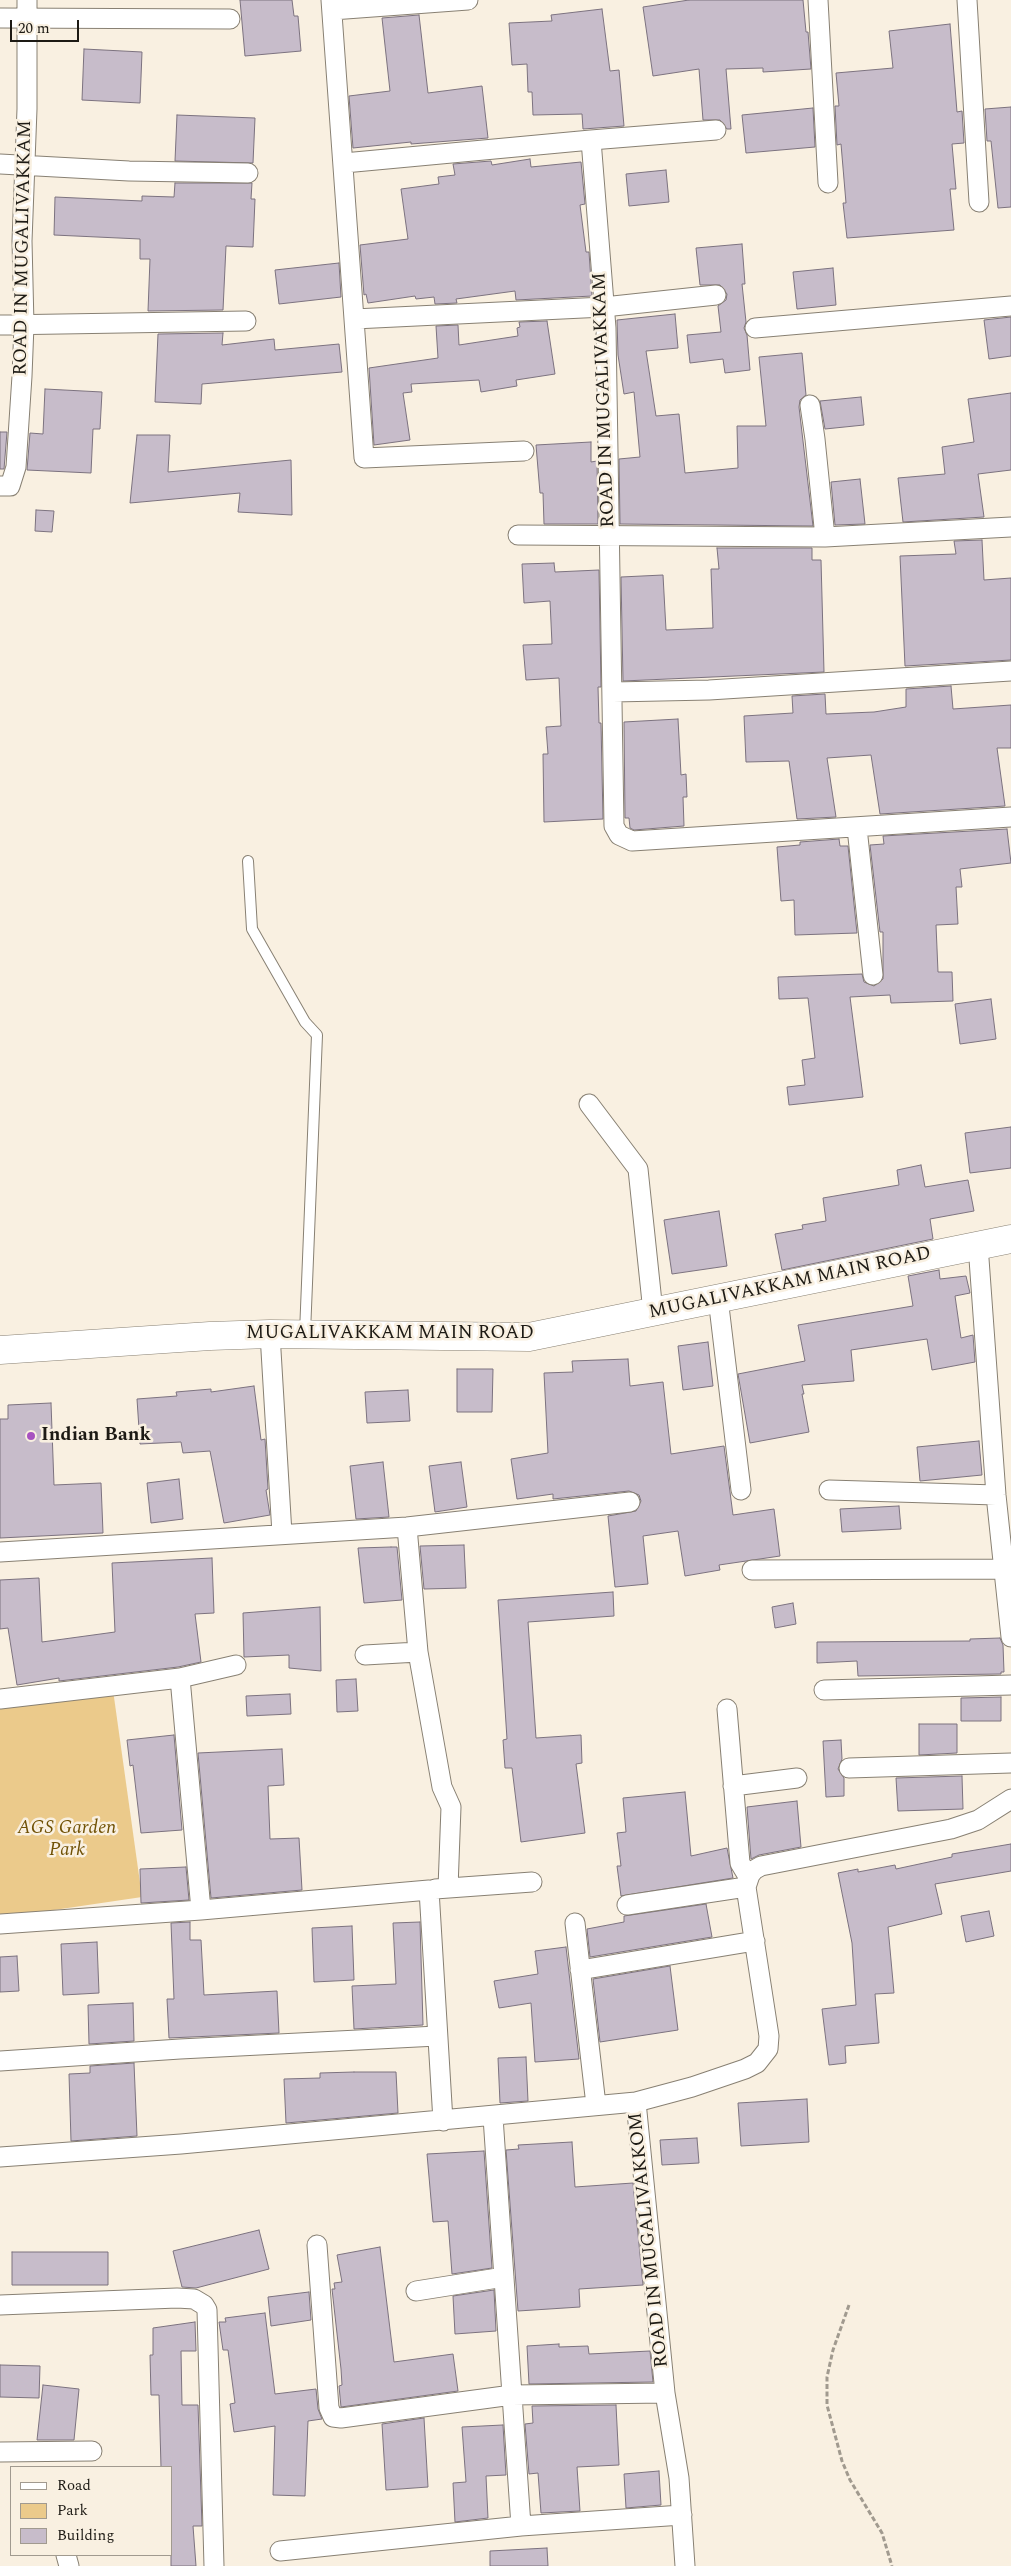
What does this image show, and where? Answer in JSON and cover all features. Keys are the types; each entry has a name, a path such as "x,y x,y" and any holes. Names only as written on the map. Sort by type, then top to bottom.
{"street":[{"name":"ROAD IN MUGALIVAKKAM","path":"0,486 10,486 16,467 24,325 22,241 27,0"},
{"path":"468,0 331,5 364,458 524,452"},
{"path":"818,0 828,183"},
{"path":"967,0 979,202"},
{"path":"0,18 230,19"},
{"path":"344,163 716,130"},
{"name":"ROAD IN MUGALIVAKKAM","path":"591,140 604,306 609,536 825,537 1011,527"},
{"path":"0,164 129,171 248,173"},
{"path":"354,319 604,306 716,295"},
{"path":"755,328 1011,306"},
{"path":"0,325 246,321"},
{"path":"810,405 816,439 825,537"},
{"path":"518,535 609,536 614,826 619,835 626,840 857,828 1011,817"},
{"path":"613,692 709,690 1011,671"},
{"path":"857,828 874,975"},
{"path":"589,1104 638,1169 653,1312"},
{"name":"MUGALIVAKKAM MAIN ROAD","path":"0,1350 210,1336 270,1334 529,1336 1011,1239"},
{"path":"978,1245 996,1495 1011,1638"},
{"path":"718,1298 741,1490"},
{"path":"270,1334 282,1534"},
{"path":"829,1490 996,1495"},
{"path":"0,1552 407,1527 630,1502"},
{"path":"407,1527 418,1652 442,1787 451,1806 438,1889 437,2036 443,2121"},
{"path":"752,1570 1004,1569"},
{"path":"365,1655 418,1652"},
{"path":"0,1699 180,1678 236,1665"},
{"path":"180,1678 201,1910"},
{"path":"824,1690 1011,1685"},
{"name":"ROAD IN MUGALIVAKKOM","path":"685,2566 679,2478 665,2393 636,2102 692,2087 745,2069 757,2064 768,2049 769,2036 747,1882 740,1862 726,1709"},
{"path":"850,1768 1011,1763"},
{"path":"733,1786 798,1778"},
{"path":"627,1905 747,1882 754,1870 762,1866 952,1829 978,1820 1011,1799"},
{"path":"0,1924 201,1910 532,1882"},
{"path":"575,1923 596,2106"},
{"path":"580,1970 755,1941"},
{"path":"0,2061 180,2049 437,2036"},
{"path":"0,2157 181,2144 494,2117 636,2102"},
{"path":"494,2117 520,2526"},
{"path":"316,2245 329,2408 333,2417 341,2418 512,2395 665,2393"},
{"path":"416,2291 504,2277"},
{"path":"0,2305 177,2298 194,2299 204,2305 207,2310 214,2566"},
{"path":"0,2452 92,2451"},
{"path":"280,2551 520,2526 682,2515"}],"lane":[{"path":"248,861 252,929 305,1022 317,1035 305,1334"}],"path":[{"path":"849,2305 833,2350 828,2376 827,2405 833,2434 845,2468 882,2533 892,2566"}],"green space":[{"name":"AGS Garden Park","path":"113,1690 142,1897 0,1918 0,1702"}],"building":[{"path":"240,0 292,0 294,16 298,16 301,51 245,56"},
{"path":"689,0 803,0 811,69 763,72 763,68 726,69 731,129 727,129 720,120 703,120 699,69 653,76 643,7"},
{"path":"602,9 610,71 619,70 624,126 583,129 582,114 533,115 532,92 528,92 527,64 512,65 509,23 552,21 551,15"},
{"path":"419,15 428,93 482,86 488,138 411,144 411,142 353,148 349,96 390,91 382,18"},
{"path":"950,24 957,112 962,111 964,143 952,144 956,189 950,189 954,230 847,238 843,203 846,203 841,144 837,145 835,106 839,106 836,73 893,68 889,31"},
{"path":"84,49 142,52 140,103 82,100"},
{"path":"1011,107 1011,207 998,208 991,141 987,141 985,109"},
{"path":"813,108 815,147 746,153 742,115"},
{"path":"177,115 255,118 253,163 175,161"},
{"path":"530,159 531,167 581,162 585,204 580,205 586,252 589,252 592,296 516,300 515,291 456,299 457,303 435,304 434,297 416,299 415,296 368,303 366,294 364,295 360,245 408,239 401,189 439,184 438,177 455,175 453,164 491,161 492,165"},
{"path":"666,170 669,202 629,206 626,174"},
{"path":"175,183 252,183 251,199 255,199 253,247 226,246 223,310 148,311 150,259 140,259 140,239 54,235 55,197 142,201 142,196 174,197"},
{"path":"742,244 745,284 742,284 746,322 744,328 747,335 750,370 725,373 723,359 690,363 687,335 721,332 718,306 726,300 727,294 720,285 700,285 696,248"},
{"path":"339,263 341,297 279,304 275,270"},
{"path":"833,268 836,305 797,309 793,272"},
{"path":"675,314 678,348 646,351 656,416 679,414 685,473 738,468 737,426 766,426 759,357 802,353 806,395 800,400 799,407 813,526 620,524 619,459 640,457 634,392 624,394 618,355 617,320"},
{"path":"1011,317 1011,356 989,359 984,320"},
{"path":"547,321 555,374 516,380 517,386 481,392 479,380 411,384 412,392 403,393 410,440 374,445 369,368 438,358 436,326 458,325 459,345 518,336 517,328 520,327 519,322"},
{"path":"223,333 222,345 274,339 275,350 339,344 342,372 202,384 201,404 155,402 158,334"},
{"path":"45,389 102,392 100,429 93,429 91,473 27,470 30,433 43,434"},
{"path":"1011,393 1011,470 978,474 984,517 903,522 898,478 945,474 942,447 974,442 968,399"},
{"path":"861,397 864,425 825,429 820,401"},
{"path":"0,432 7,432 4,469 0,469"},
{"path":"137,435 170,435 168,472 291,460 292,515 238,512 240,493 130,503"},
{"path":"591,442 591,462 597,461 598,524 544,524 543,493 540,493 536,445"},
{"path":"860,479 865,524 835,525 831,482"},
{"path":"36,510 54,511 52,532 35,531"},
{"path":"982,540 984,580 1011,578 1011,660 905,666 900,556 956,554 954,541"},
{"path":"717,548 812,548 812,560 821,560 824,672 623,681 621,577 663,575 666,630 713,628 711,569 719,569"},
{"path":"554,563 555,572 599,570 601,687 598,687 599,723 601,723 603,819 544,822 543,754 548,754 546,727 561,726 559,678 526,680 523,645 552,644 550,601 524,603 522,564"},
{"path":"951,686 953,709 1011,705 1011,748 997,748 1005,806 880,814 871,755 827,758 836,817 797,819 789,761 746,762 744,716 793,713 792,696 825,694 826,714 874,712 906,707 906,689"},
{"path":"678,719 681,775 686,774 687,797 683,797 684,826 634,830 630,828 629,818 625,818 624,722"},
{"path":"1007,829 1011,863 960,869 962,887 956,887 958,924 936,925 938,972 952,972 953,1001 891,1003 890,995 850,997 863,1097 789,1105 787,1087 805,1085 802,1060 815,1058 808,998 779,999 778,977 862,974 864,982 874,986 883,979 883,932 880,932 870,845 884,844 883,836"},
{"path":"839,839 840,846 848,846 857,933 795,935 794,900 781,901 777,847 800,845 800,842"},
{"path":"991,999 996,1039 960,1044 955,1004"},
{"path":"1011,1127 1011,1168 970,1173 965,1133"},
{"path":"921,1165 925,1187 968,1180 974,1211 930,1219 933,1239 782,1270 775,1234 803,1229 802,1225 826,1221 823,1198 899,1185 897,1170"},
{"path":"719,1211 727,1266 672,1274 664,1220"},
{"path":"939,1270 940,1279 966,1276 970,1293 955,1296 961,1338 973,1335 975,1362 932,1370 927,1339 851,1350 854,1381 802,1385 809,1432 750,1443 738,1374 805,1361 798,1325 913,1306 908,1276"},
{"path":"708,1342 713,1386 683,1390 678,1346"},
{"path":"628,1359 630,1386 663,1382 671,1454 724,1446 733,1515 774,1509 780,1556 719,1565 720,1570 685,1576 678,1531 643,1536 648,1584 615,1587 608,1516 636,1511 641,1501 639,1495 629,1491 553,1499 553,1494 517,1499 511,1459 548,1453 544,1373 573,1372 572,1361"},
{"path":"457,1369 493,1369 492,1412 457,1412"},
{"path":"254,1386 261,1440 265,1439 268,1489 266,1490 270,1515 224,1523 210,1451 183,1453 181,1442 140,1444 137,1399 177,1396 176,1392 211,1389 211,1392"},
{"path":"408,1390 410,1421 367,1423 365,1392"},
{"path":"51,1403 54,1485 101,1483 103,1533 0,1538 0,1419 8,1419 8,1405"},
{"path":"979,1441 982,1475 920,1481 917,1447"},
{"path":"383,1462 389,1517 356,1519 350,1466"},
{"path":"461,1462 467,1507 435,1512 429,1466"},
{"path":"179,1479 183,1519 151,1523 147,1483"},
{"path":"899,1506 901,1529 842,1532 840,1509"},
{"path":"464,1545 466,1588 424,1589 420,1546"},
{"path":"397,1547 402,1600 364,1603 358,1548"},
{"path":"212,1558 214,1613 195,1614 201,1662 178,1667 59,1681 59,1678 17,1685 8,1628 0,1629 0,1580 39,1578 42,1642 115,1632 112,1563"},
{"path":"613,1592 614,1616 528,1622 536,1738 581,1735 582,1763 576,1764 585,1833 521,1842 512,1768 505,1768 503,1740 507,1739 498,1600"},
{"path":"793,1603 796,1624 775,1628 772,1607"},
{"path":"320,1607 321,1671 289,1668 289,1655 244,1657 243,1613"},
{"path":"1000,1638 1003,1645 1004,1672 1001,1672 1001,1674 858,1676 857,1661 817,1663 817,1642 970,1641 970,1639"},
{"path":"356,1679 358,1711 337,1712 336,1680"},
{"path":"290,1694 291,1714 247,1716 246,1696"},
{"path":"1001,1697 1001,1721 961,1721 961,1698"},
{"path":"919,1724 957,1724 957,1753 919,1755"},
{"path":"174,1735 182,1830 141,1833 133,1765 130,1766 127,1740"},
{"path":"841,1740 842,1759 838,1769 844,1778 844,1796 826,1797 823,1741"},
{"path":"282,1749 284,1785 268,1786 270,1839 299,1838 302,1890 211,1898 198,1753"},
{"path":"962,1776 963,1809 898,1811 896,1778"},
{"path":"685,1792 691,1856 727,1848 733,1878 621,1896 617,1866 621,1866 617,1833 626,1832 623,1798"},
{"path":"797,1801 801,1847 759,1855 751,1859 747,1807"},
{"path":"1011,1844 1011,1871 935,1884 942,1914 888,1927 894,1993 875,1994 879,2043 845,2046 846,2063 829,2065 822,2009 856,2005 852,1943 838,1873 858,1869 858,1872 895,1865 896,1869 952,1857 952,1854"},
{"path":"186,1867 189,1900 141,1903 140,1869"},
{"path":"706,1904 712,1937 590,1957 587,1929 624,1922 624,1916"},
{"path":"989,1911 994,1936 966,1942 961,1916"},
{"path":"190,1922 190,1940 201,1940 204,1995 277,1991 279,2033 169,2038 167,1999 174,1999 171,1923"},
{"path":"420,1922 423,2025 354,2029 352,1986 396,1984 393,1923"},
{"path":"352,1926 354,1980 314,1982 312,1928"},
{"path":"97,1942 99,1993 63,1995 61,1944"},
{"path":"566,1947 579,2059 535,2062 531,2003 499,2008 494,1981 538,1974 535,1951"},
{"path":"17,1956 19,1991 0,1992 0,1957"},
{"path":"670,1966 678,2030 600,2042 593,1979"},
{"path":"133,2003 134,2041 89,2044 88,2005"},
{"path":"526,2057 528,2101 500,2103 498,2058"},
{"path":"134,2063 137,2136 71,2141 69,2074 90,2073 90,2066"},
{"path":"396,2072 398,2113 286,2123 284,2079 320,2078 320,2073"},
{"path":"807,2099 809,2142 741,2146 738,2103"},
{"path":"697,2138 699,2163 662,2165 660,2140"},
{"path":"572,2142 575,2187 633,2183 643,2285 579,2289 580,2307 518,2311 506,2150 519,2149 518,2145"},
{"path":"484,2151 492,2268 452,2274 448,2221 433,2222 427,2154"},
{"path":"259,2230 269,2269 196,2288 182,2287 173,2251"},
{"path":"380,2247 394,2362 453,2354 458,2391 341,2407 339,2386 342,2385 341,2369 332,2289 335,2289 334,2283 342,2282 337,2255"},
{"path":"12,2252 108,2252 108,2285 12,2285"},
{"path":"494,2290 496,2331 455,2334 453,2296"},
{"path":"309,2292 311,2320 271,2326 268,2297"},
{"path":"265,2313 275,2394 316,2389 318,2409 322,2419 308,2421 305,2496 273,2495 275,2426 234,2432 230,2404 235,2403 228,2350 223,2350 219,2322 226,2322 225,2318"},
{"path":"195,2322 196,2351 181,2351 182,2405 198,2405 202,2526 193,2526 196,2566 171,2566 172,2466 161,2466 159,2395 151,2395 150,2355 153,2355 153,2328"},
{"path":"559,2344 559,2347 588,2346 589,2354 650,2351 653,2382 529,2384 527,2346"},
{"path":"0,2365 40,2366 39,2398 0,2397"},
{"path":"43,2385 79,2389 74,2440 37,2440"},
{"path":"616,2405 619,2465 577,2467 580,2511 541,2513 538,2473 529,2474 525,2424 533,2423 532,2406"},
{"path":"424,2418 428,2487 386,2490 382,2424"},
{"path":"503,2425 506,2475 486,2476 488,2518 455,2522 453,2483 466,2482 462,2427"},
{"path":"659,2471 661,2505 626,2508 624,2474"},
{"path":"547,2548 548,2566 490,2566 490,2551"}],"place":[{"name":"Indian Bank","path":"31,1436"}]}
